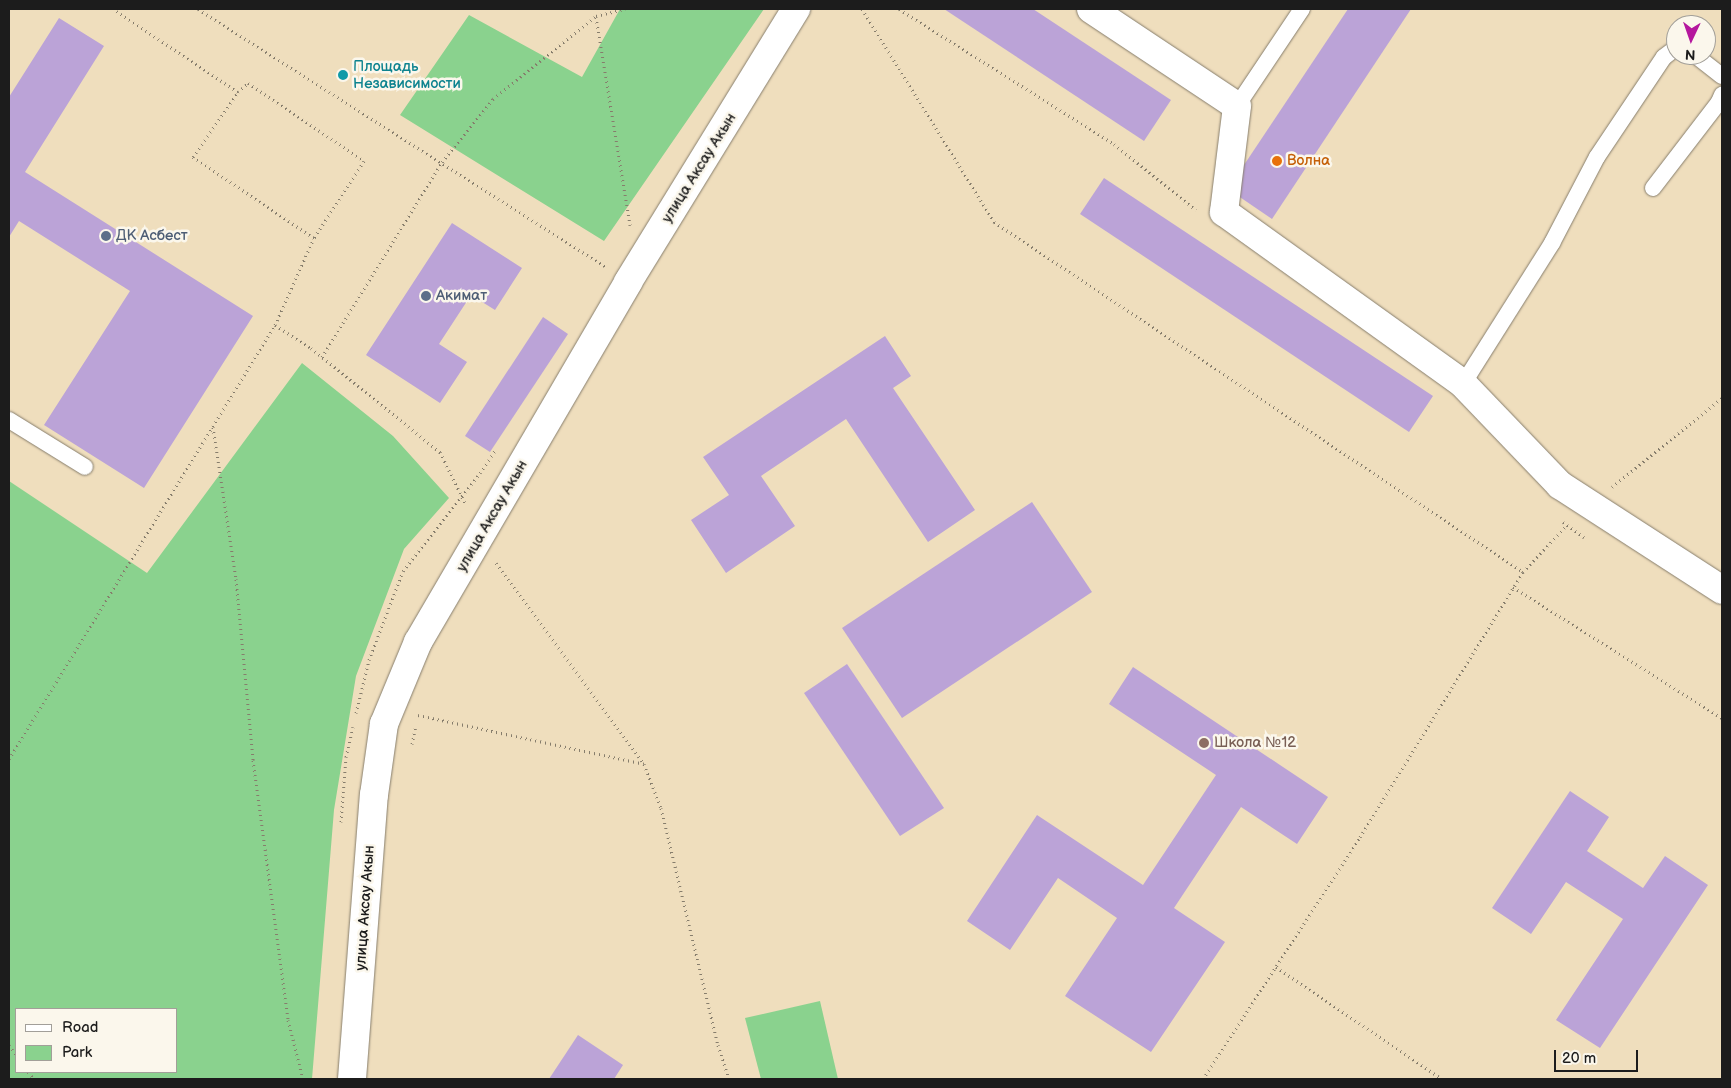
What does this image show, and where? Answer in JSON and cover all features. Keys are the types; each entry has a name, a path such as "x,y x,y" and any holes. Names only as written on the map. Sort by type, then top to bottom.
{"street":[{"name":"улица Аксау Акын","path":"352,1079 374,795 384,724 418,642 628,282 796,9"},
{"path":"1091,9 1237,106 1224,212 1463,384 1560,485 1722,590"}],"lane":[{"path":"1237,106 1302,9"},
{"path":"1463,384 1552,243 1597,157 1666,56"},
{"path":"1708,65 1722,76"},
{"path":"1653,188 1719,102 1722,95"},
{"path":"9,420 85,467"}],"path":[{"path":"113,9 238,92"},
{"path":"198,9 610,270"},
{"path":"322,356 442,162 493,99 596,16 625,9"},
{"path":"862,9 994,222 1523,572"},
{"path":"596,16 630,226"},
{"path":"9,759 275,325 314,238 364,161 248,83 238,92 194,157 314,238"},
{"path":"1203,1079 1360,837 1523,572 1566,526 1590,504 1722,398"},
{"path":"212,427 236,579 253,760 287,1010 302,1079"},
{"path":"1513,587 1722,718"},
{"path":"410,752 419,709"},
{"path":"418,715 644,764 661,808 718,1045 730,1079"},
{"path":"1276,967 1442,1079"}],"green space":[{"path":"620,9 764,9 604,241 400,115 469,15 582,77"},
{"path":"302,363 393,436 449,498 404,549 356,676 334,810 312,1079 9,1079 9,481 147,573"},
{"path":"820,1001 838,1079 761,1079 745,1018"}],"building":[{"path":"944,9 1033,9 1171,100 1144,141"},
{"path":"1348,9 1411,9 1272,219 1228,189"},
{"path":"59,18 104,46 25,172 253,316 144,488 44,425 130,291 19,221 9,237 9,97"},
{"path":"1104,178 1433,396 1409,432 1080,214"},
{"path":"452,223 522,268 495,310 471,295 439,344 467,362 440,403 366,355"},
{"path":"543,317 568,334 490,452 465,436"},
{"path":"885,336 911,376 893,388 975,510 928,542 846,419 761,476 795,526 726,573 691,520 729,495 703,457"},
{"path":"1032,502 1092,592 902,718 842,628"},
{"path":"847,664 944,808 900,836 804,693"},
{"name":"Школа №12","path":"1133,667 1328,797 1297,844 1241,807 1174,908 1225,942 1151,1052 1065,996 1117,918 1058,878 1010,950 967,921 1037,815 1143,885 1216,775 1109,704"},
{"path":"1570,791 1609,817 1587,851 1643,888 1665,856 1708,885 1600,1048 1556,1020 1623,919 1566,882 1531,934 1492,908"},
{"path":"578,1035 623,1065 614,1079 549,1079"}],"place":[{"name":"Площадь Независимости","path":"343,75"},
{"name":"Волна","path":"1277,161"},
{"name":"ДК Асбест","path":"106,236"},
{"name":"Акимат","path":"426,296"},
{"name":"Школа №12","path":"1204,743"}]}
